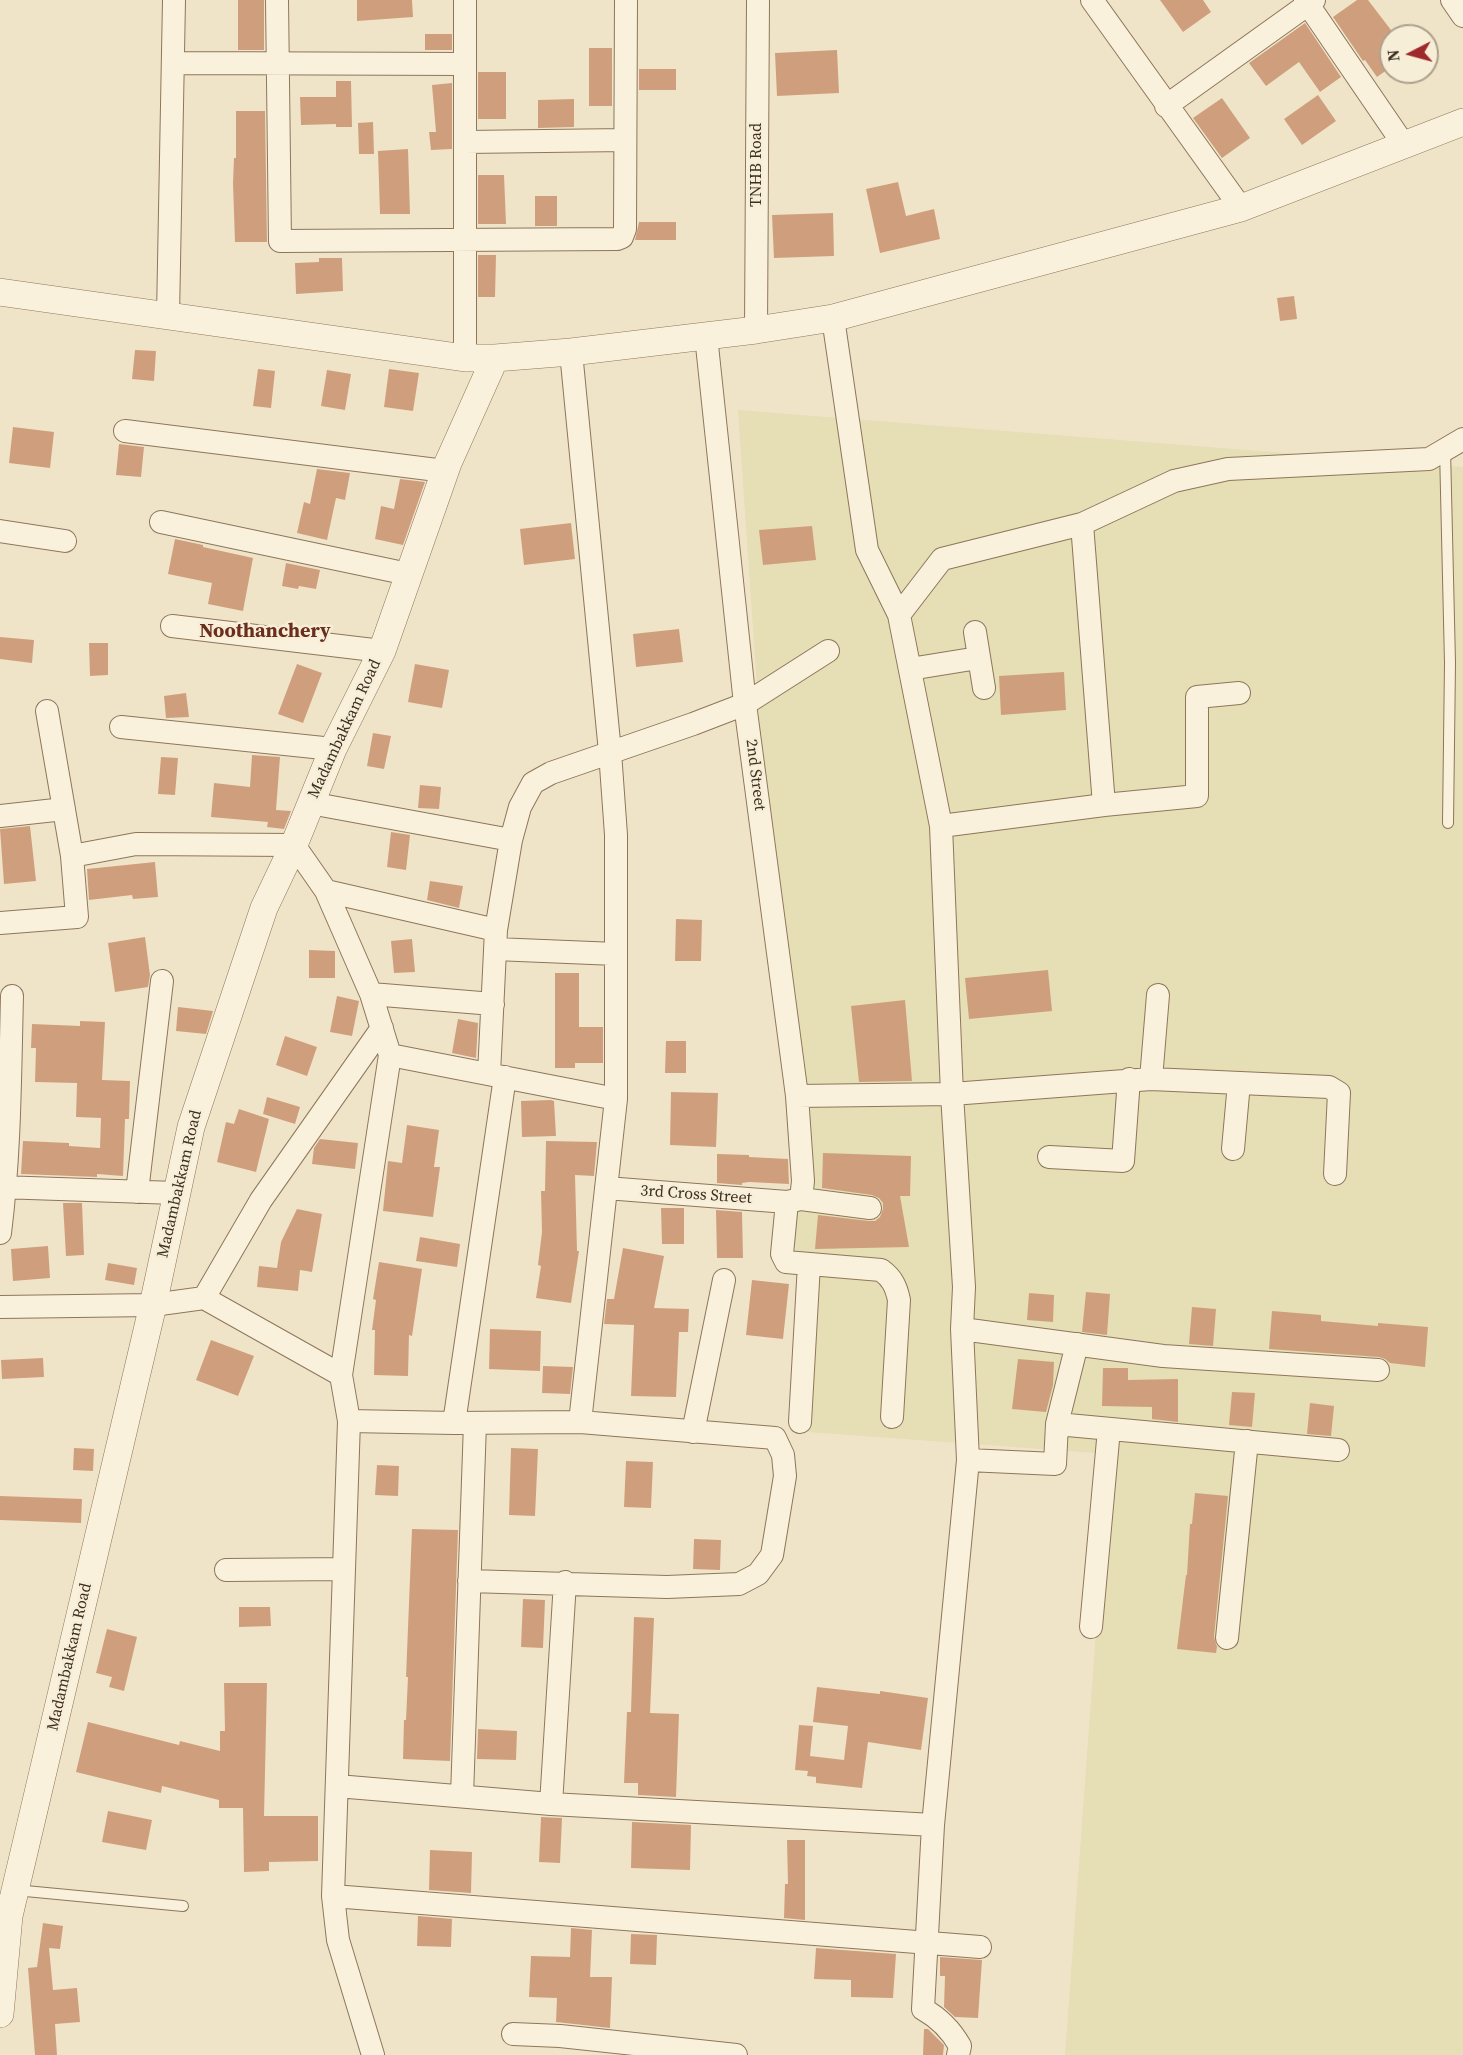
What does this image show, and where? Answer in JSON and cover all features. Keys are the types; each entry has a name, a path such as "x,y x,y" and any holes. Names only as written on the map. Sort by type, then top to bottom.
{"street":[{"path":"168,316 174,0"},
{"path":"277,0 280,241 465,242 620,239 625,229 626,0"},
{"path":"465,0 465,358"},
{"name":"TNHB Road","path":"756,330 758,0"},
{"path":"1092,0 1241,208"},
{"path":"1452,0 1463,16"},
{"path":"1166,106 1309,2 1404,145"},
{"path":"174,63 465,64"},
{"path":"0,292 465,358 571,352 756,330 832,318 1241,208 1463,122"},
{"path":"465,142 625,140"},
{"path":"832,318 867,550 899,615 941,826 952,1094 964,1287 962,1329 968,1460 933,1826 924,2009 936,2016 953,2035 960,2046 958,2055"},
{"name":"2nd Street","path":"706,336 745,704 797,1096 803,1181 794,1201 782,1254 786,1262 809,1264"},
{"path":"571,352 616,835 616,1099 580,1422"},
{"name":"Madambakkam Road","path":"0,2014 9,1916 153,1305 191,1127 264,908 294,845 333,749 382,651 445,471 495,358"},
{"path":"125,431 445,471"},
{"path":"899,615 942,559 1082,524 1174,480 1228,469 1429,459 1454,444"},
{"path":"161,522 408,574"},
{"path":"1082,524 1104,805"},
{"path":"0,531 65,541"},
{"path":"172,626 382,651"},
{"path":"975,632 984,688"},
{"path":"462,1796 469,1581 465,1423 497,1076 493,1004 495,940 511,840 520,807 533,783 551,773 745,704 828,651"},
{"path":"910,669 978,658"},
{"path":"941,826 1104,805 1197,796 1197,697 1239,693"},
{"path":"0,923 77,917 72,856 47,711"},
{"path":"121,728 333,749"},
{"path":"310,803 511,840"},
{"path":"0,816 64,809"},
{"path":"72,856 136,844 294,845 326,891 371,994 390,1055 341,1375 349,1421 333,1896 338,1940 373,2055"},
{"path":"326,891 495,940 616,954"},
{"path":"137,1192 162,981"},
{"path":"371,994 493,1004"},
{"path":"1049,1157 1124,1161 1158,995"},
{"path":"0,1233 12,996"},
{"path":"204,1298 261,1200 382,1028"},
{"path":"390,1055 616,1099"},
{"path":"797,1096 952,1094 1140,1079 1329,1087 1340,1093 1335,1174"},
{"path":"1233,1149 1239,1083"},
{"path":"3,1187 176,1193"},
{"name":"3rd Cross Street","path":"606,1188 870,1208"},
{"path":"800,1422 809,1264 881,1270 896,1286 899,1300 892,1417"},
{"path":"693,1432 724,1280"},
{"path":"0,1307 153,1305 204,1298 341,1375"},
{"path":"962,1329 1162,1356 1378,1370"},
{"path":"968,1460 1055,1464 1058,1424 1077,1344"},
{"path":"349,1421 580,1422 775,1438 783,1455 785,1476 772,1555 758,1574 739,1584 667,1587 564,1582 469,1581"},
{"path":"1058,1424 1338,1450"},
{"path":"1091,1627 1109,1429"},
{"path":"1227,1638 1247,1441"},
{"path":"226,1570 344,1569"},
{"path":"551,1804 564,1582"},
{"path":"338,1786 551,1804 933,1826"},
{"path":"333,1896 980,1947"},
{"path":"513,2034 560,2036 661,2051 736,2055"}],"lane":[{"path":"1448,822 1454,444"},
{"path":"15,1890 183,1906"}],"shaded area":[{"path":"738,410 1463,467 1463,2055 1065,2055 1109,1454 808,1432"}],"building":[{"path":"238,0 264,0 264,50 238,50"},
{"path":"357,0 412,0 413,17 357,21"},
{"path":"1160,0 1203,0 1211,12 1183,32"},
{"path":"1357,0 1368,0 1386,24 1379,24 1379,76 1377,77 1365,60 1363,61 1333,17"},
{"path":"1305,23 1341,77 1320,92 1299,62 1266,86 1249,63"},
{"path":"425,34 452,34 452,50 425,50"},
{"path":"589,48 612,48 612,106 589,106"},
{"path":"837,50 839,93 777,96 775,53"},
{"path":"639,69 676,69 676,90 639,90"},
{"path":"478,72 506,72 506,119 478,119"},
{"path":"336,81 351,81 352,127 336,127 336,124 301,125 300,97 336,97"},
{"path":"452,83 452,149 431,150 429,132 436,132 432,85"},
{"path":"1318,95 1336,121 1302,145 1284,119"},
{"path":"1222,98 1250,138 1222,158 1193,118"},
{"path":"574,99 574,127 538,128 538,100"},
{"path":"236,111 265,111 267,242 235,242 233,183 234,158 236,158"},
{"path":"373,122 374,154 359,154 358,123"},
{"path":"408,149 410,214 380,214 378,151"},
{"path":"478,175 504,175 506,224 478,224"},
{"path":"898,182 906,216 934,209 940,239 880,253 866,189"},
{"path":"535,196 557,196 557,226 535,226"},
{"path":"833,213 834,256 774,258 772,215"},
{"path":"639,222 676,222 676,240 635,240"},
{"path":"478,255 496,255 495,297 478,297"},
{"path":"319,258 342,258 343,291 296,294 295,263 319,262"},
{"path":"1294,296 1297,319 1280,321 1277,298"},
{"path":"135,350 156,351 154,381 132,379"},
{"path":"258,369 275,371 271,408 253,406"},
{"path":"389,369 419,373 413,411 384,407"},
{"path":"327,370 351,374 345,410 321,406"},
{"path":"13,427 54,432 50,468 9,463"},
{"path":"119,444 144,447 141,477 116,475"},
{"path":"317,469 350,473 345,500 336,498 327,540 297,533 304,502 310,504"},
{"path":"400,479 425,482 403,545 375,539 381,506 394,509"},
{"path":"571,523 575,559 524,565 520,529"},
{"path":"812,526 816,560 763,565 759,530"},
{"path":"175,539 253,558 243,611 208,604 212,583 168,574"},
{"path":"286,563 320,570 316,589 282,586"},
{"path":"679,629 683,662 636,667 633,634"},
{"path":"0,637 34,640 32,663 0,659"},
{"path":"89,643 108,643 108,675 90,676"},
{"path":"297,664 322,673 303,723 278,714"},
{"path":"415,664 449,670 442,708 408,702"},
{"path":"1064,672 1066,710 1001,715 999,676"},
{"path":"186,693 189,717 166,718 164,696"},
{"path":"373,733 391,736 384,769 367,766"},
{"path":"252,755 280,757 276,810 291,811 284,829 267,827 268,822 211,817 214,783 250,787"},
{"path":"161,757 178,758 175,795 158,794"},
{"path":"420,785 441,787 439,809 418,808"},
{"path":"30,826 36,881 4,884 0,829"},
{"path":"391,832 410,835 406,870 387,867"},
{"path":"155,862 158,897 133,899 132,895 89,900 87,869"},
{"path":"430,881 463,886 459,908 427,900"},
{"path":"676,919 702,920 701,961 675,961"},
{"path":"145,937 150,975 148,987 115,992 108,943"},
{"path":"412,939 415,972 394,973 391,941"},
{"path":"309,950 335,951 335,978 309,978"},
{"path":"1048,970 1052,1011 969,1019 965,978"},
{"path":"555,973 579,973 579,1027 603,1027 603,1063 575,1063 575,1068 555,1068"},
{"path":"337,996 359,1001 352,1036 330,1032"},
{"path":"905,1000 912,1081 859,1082 851,1006"},
{"path":"178,1007 213,1011 206,1034 176,1031"},
{"path":"458,1019 478,1023 476,1058 452,1053"},
{"path":"80,1021 105,1022 102,1080 130,1081 129,1119 125,1119 123,1176 21,1174 23,1141 69,1143 69,1146 100,1148 101,1118 76,1117 77,1083 35,1082 36,1048 31,1048 32,1024 80,1026"},
{"path":"285,1036 317,1047 307,1076 276,1065"},
{"path":"666,1041 686,1041 686,1073 665,1073"},
{"path":"671,1092 718,1093 716,1147 670,1145"},
{"path":"267,1097 300,1107 295,1124 263,1114"},
{"path":"521,1101 554,1101 556,1136 522,1137"},
{"path":"239,1109 269,1119 256,1172 217,1162 226,1122 234,1124"},
{"path":"407,1125 439,1130 434,1167 440,1167 433,1217 383,1211 388,1161 402,1163"},
{"path":"320,1139 358,1143 355,1169 312,1164 314,1148"},
{"path":"546,1141 597,1142 594,1176 575,1175 577,1251 579,1251 571,1303 536,1298 541,1266 538,1265 542,1232 541,1191 545,1191"},
{"path":"823,1153 911,1156 910,1196 900,1196 909,1247 815,1249 818,1215 875,1221 880,1217 883,1209 883,1203 872,1195 822,1188"},
{"path":"717,1154 788,1159 789,1184 717,1183"},
{"path":"63,1203 82,1203 84,1255 66,1256"},
{"path":"661,1208 684,1208 684,1244 662,1244"},
{"path":"297,1209 322,1214 312,1272 300,1270 298,1291 257,1287 259,1266 277,1268 281,1242"},
{"path":"716,1210 742,1212 743,1258 717,1258"},
{"path":"420,1237 460,1244 457,1267 416,1261"},
{"path":"48,1246 50,1278 13,1281 11,1249"},
{"path":"623,1248 664,1256 654,1308 689,1309 688,1332 679,1332 676,1397 631,1396 634,1325 604,1324 607,1299 614,1299"},
{"path":"379,1262 422,1269 412,1336 409,1335 408,1376 374,1375 375,1330 372,1330 376,1300 373,1299"},
{"path":"108,1263 137,1268 134,1285 105,1280"},
{"path":"752,1280 789,1284 783,1339 746,1335"},
{"path":"1086,1292 1110,1294 1107,1335 1082,1332"},
{"path":"1029,1293 1054,1295 1053,1322 1027,1320"},
{"path":"1192,1307 1216,1309 1213,1346 1189,1344"},
{"path":"1272,1311 1321,1315 1321,1321 1378,1326 1378,1323 1428,1327 1425,1367 1390,1363 1379,1357 1269,1349"},
{"path":"490,1329 541,1331 540,1371 489,1369"},
{"path":"211,1340 254,1356 238,1396 196,1380"},
{"path":"43,1358 44,1377 2,1379 1,1360"},
{"path":"1018,1359 1054,1362 1053,1385 1046,1412 1012,1409"},
{"path":"543,1366 573,1367 570,1394 542,1393"},
{"path":"1103,1368 1128,1368 1128,1380 1178,1379 1178,1422 1152,1419 1152,1407 1102,1406"},
{"path":"1232,1392 1255,1393 1252,1427 1229,1425"},
{"path":"1310,1403 1334,1406 1331,1436 1307,1434"},
{"path":"74,1448 94,1449 93,1471 73,1470"},
{"path":"511,1448 538,1449 535,1516 509,1515"},
{"path":"626,1461 653,1462 651,1508 624,1507"},
{"path":"377,1465 399,1466 398,1496 375,1495"},
{"path":"1195,1493 1228,1496 1214,1637 1216,1653 1177,1649"},
{"path":"0,1496 82,1499 81,1523 0,1520"},
{"path":"412,1529 458,1530 450,1761 403,1759"},
{"path":"694,1539 721,1540 720,1570 693,1569"},
{"path":"523,1599 545,1600 543,1648 521,1647"},
{"path":"239,1607 270,1607 271,1626 239,1627"},
{"path":"634,1617 654,1618 650,1713 679,1714 676,1797 638,1795 638,1783 624,1783 627,1712 631,1712"},
{"path":"107,1629 137,1637 124,1691 109,1687 112,1677 96,1673"},
{"path":"224,1683 267,1683 264,1816 318,1816 318,1861 269,1862 269,1871 244,1872 243,1808 219,1808 219,1800 162,1786 161,1793 76,1772 88,1722 179,1745 180,1741 220,1751 220,1731 225,1731"},
{"path":"817,1687 880,1694 880,1691 928,1698 921,1750 868,1742 862,1788 816,1783 816,1777 807,1776 808,1771 795,1770 799,1725 813,1726 810,1756 844,1760 848,1726 813,1722"},
{"path":"478,1729 517,1731 516,1760 477,1759"},
{"path":"108,1811 152,1820 146,1850 102,1842"},
{"path":"541,1817 562,1818 560,1863 539,1862"},
{"path":"632,1822 691,1825 690,1870 631,1868"},
{"path":"787,1840 805,1840 805,1920 784,1918 785,1884 788,1884"},
{"path":"430,1850 472,1852 471,1893 429,1890"},
{"path":"418,1916 452,1919 451,1947 417,1946"},
{"path":"43,1923 63,1926 60,1949 49,1948 53,1990 77,1988 80,2022 55,2024 57,2055 35,2055 28,1968 37,1967"},
{"path":"571,1928 592,1930 590,1977 612,1977 610,2028 556,2022 557,1998 529,1997 531,1956 570,1957"},
{"path":"631,1934 657,1935 656,1965 630,1964"},
{"path":"816,1948 896,1954 893,1998 851,1997 851,1980 814,1979"},
{"path":"940,1957 982,1960 978,2018 955,2017 944,2007 945,1976 940,1976"},
{"path":"924,2029 928,2029 944,2045 943,2055 923,2055"}],"district":[{"name":"Noothanchery","path":"265,632"}]}
